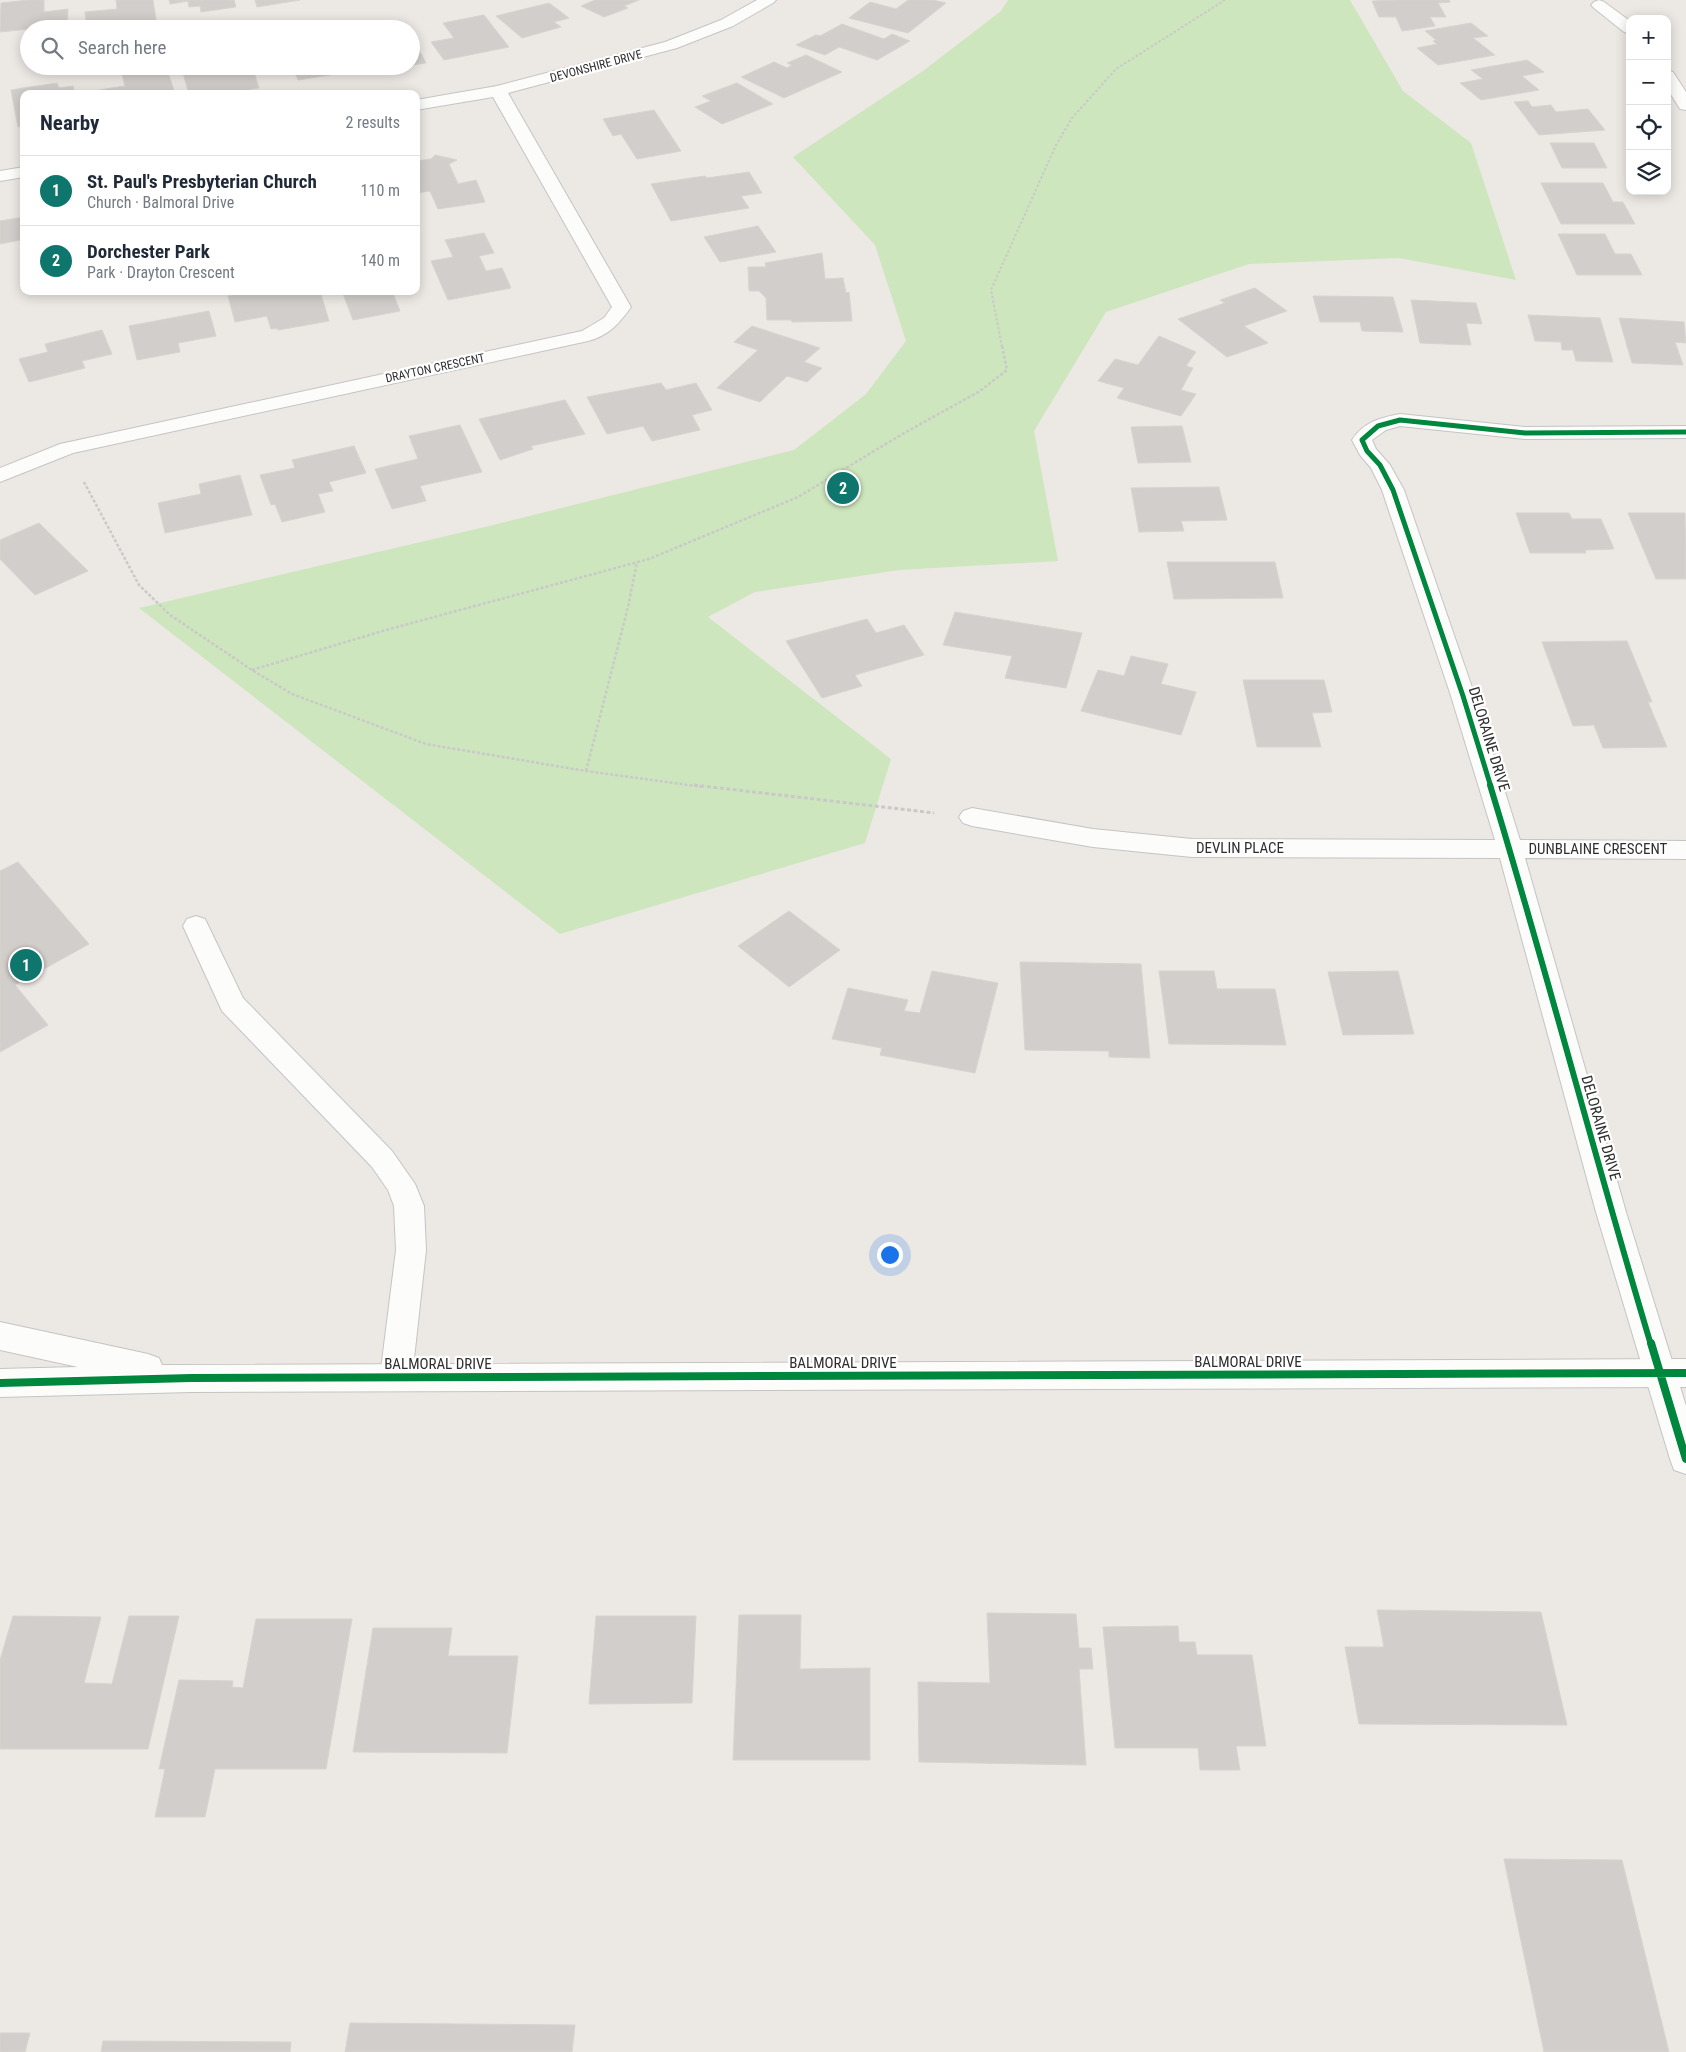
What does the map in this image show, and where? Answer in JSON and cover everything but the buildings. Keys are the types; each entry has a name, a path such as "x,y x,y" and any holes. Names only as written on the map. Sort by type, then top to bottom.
{"street":[{"name":"DEVONSHIRE DRIVE","path":"420,104 498,91 671,46 727,23 768,0"},
{"path":"1599,5 1626,26"},
{"path":"1671,81 1686,105"},
{"name":"DRAYTON CRESCENT","path":"0,476 67,448 588,334 611,322 622,307 498,91"},
{"path":"0,176 20,173"},
{"name":"DELORAINE DRIVE","path":"1686,432 1525,433 1400,420 1384,423 1369,430 1362,440 1367,451 1380,465 1394,490 1463,696 1510,849 1611,1212 1673,1373 1686,1459"},
{"name":"DEVLIN PLACE","path":"972,817 1093,838 1192,848 1510,849"},
{"name":"DUNBLAINE CRESCENT","path":"1510,849 1686,850"},
{"path":"196,926 232,1004 382,1159 400,1184 409,1206 411,1250 396,1377"},
{"path":"0,1336 191,1378"},
{"name":"BALMORAL DRIVE","path":"0,1383 191,1378 1673,1373"}],"path":[{"path":"252,670 386,630 649,559 798,496 980,391 1006,370 991,290 1056,145 1072,118 1116,69 1225,0"},
{"path":"67,448 139,585 170,615 252,670 292,694 426,744 586,771 714,788 972,817"},
{"path":"586,771 628,607 637,562"}],"green space":[{"path":"1008,0 1350,0 1403,91 1471,143 1516,280 1399,258 1249,264 1106,312 1034,431 1058,561 899,570 755,592 708,617 891,759 865,843 560,934 139,608 489,526 794,450 866,394 906,341 875,245 793,157 923,71 1001,11"}],"cycle path":[{"path":"1686,432 1525,433 1400,420 1378,426 1370,431 1362,440 1367,451 1380,465 1393,490 1463,696 1510,849 1611,1212 1686,1459"},
{"path":"0,1383 191,1378 1686,1373"}],"place":[{"name":"Dorchester Park","path":"843,488"},
{"name":"St. Paul's Presbyterian Church","path":"26,965"}]}
